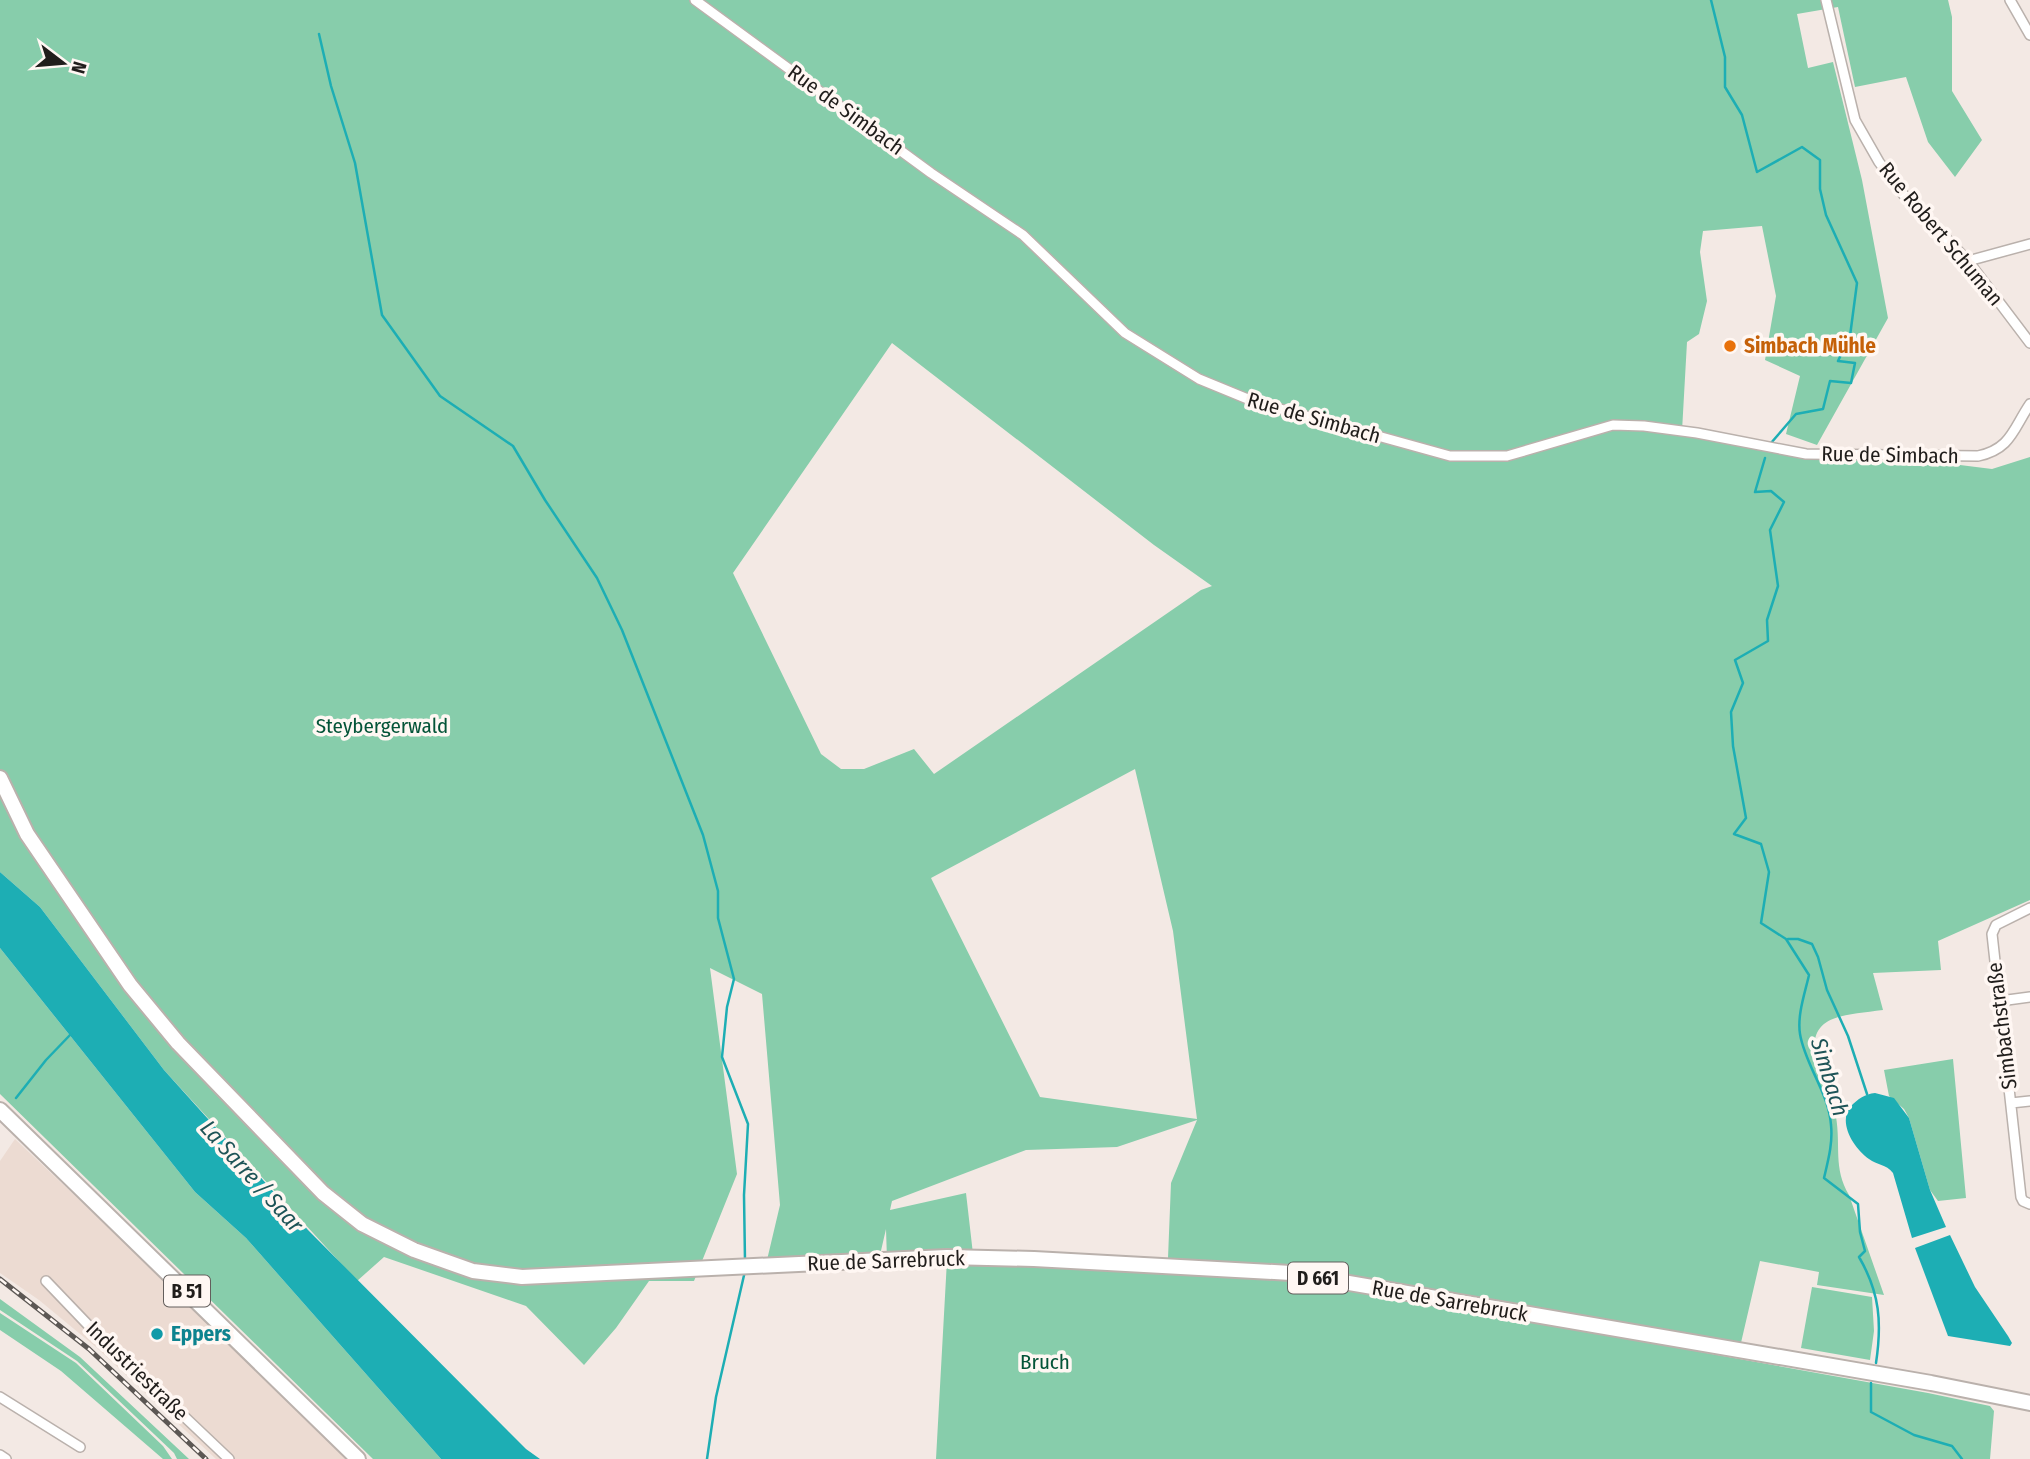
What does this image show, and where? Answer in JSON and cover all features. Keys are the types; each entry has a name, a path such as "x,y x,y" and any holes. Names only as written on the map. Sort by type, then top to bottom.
{"main road":[{"name":"Rue de Sarrebruck","path":"0,778 27,834 104,950 154,1016 323,1193 350,1216 414,1250 473,1271 496,1276 522,1277 947,1257 1291,1273 1931,1383 2030,1403"},
{"name":"B 51","path":"7,1116 358,1459"}],"street":[{"name":"Rue de Simbach","path":"695,0 931,173 1023,235 1125,333 1199,379 1255,402 1450,456 1507,456 1613,425 1624,425 1697,433 1806,454 1978,456 2000,448 2014,433 2030,404"},
{"name":"Rue Robert Schuman","path":"1826,0 1854,120 1879,162 1903,194 1968,261 2030,343"},
{"path":"2010,0 2030,36"},
{"path":"1968,261 2030,244"},
{"name":"Simbachstraße","path":"2028,1204 2021,1197 1993,929 2030,908"},
{"path":"2000,1001 2030,997"},
{"path":"2011,1103 2030,1101"},
{"name":"Industriestraße","path":"46,1281 100,1337 229,1459"},
{"path":"0,1397 80,1447"},
{"path":"0,1455 6,1459"}],"shaded area":[{"name":"Eppers","path":"15,1139 348,1459 216,1459 97,1348 39,1300 0,1273 0,1161"}],"green space":[{"name":"Steybergerwald","path":"0,0 1948,0 1952,17 1952,91 1982,140 1955,177 1928,142 1906,77 1855,87 1838,7 1797,14 1808,68 1833,62 1862,180 1888,318 1817,445 1786,434 1800,376 1765,360 1776,296 1762,226 1703,231 1700,252 1707,301 1699,334 1687,342 1682,431 1768,449 1872,454 1992,469 2030,457 2030,900 1938,941 1941,970 1873,973 1883,1010 1839,1017 1820,1028 1815,1039 1819,1072 1836,1117 1841,1176 1884,1295 1817,1285 1819,1272 1760,1261 1740,1347 1291,1269 1168,1258 1171,1183 1197,1120 1117,1147 1026,1150 892,1201 890,1210 966,1193 973,1254 887,1260 886,1229 880,1255 767,1260 780,1205 762,994 710,968 737,1174 694,1281 649,1281 616,1328 584,1365 526,1306 384,1257 357,1281 164,1070 40,907 0,872","holes":["892,343 1154,545 1212,586 1201,590 934,774 914,749 864,769 841,769 821,754 733,573","1135,769 1173,931 1197,1119 1040,1097 931,878"]},
{"path":"0,948 195,1192 246,1238 441,1459 373,1459 0,1094"},
{"path":"1953,1059 1966,1198 1938,1201 1930,1190 1909,1118 1904,1109 1889,1096 1884,1070"},
{"name":"Bruch","path":"947,1260 1289,1278 1928,1393 1990,1406 1994,1411 1990,1459 936,1459"},
{"path":"1812,1287 1872,1297 1874,1331 1870,1360 1801,1348"},
{"path":"0,1299 80,1357 189,1459 177,1459 174,1453 77,1361 0,1310"},
{"path":"0,1313 76,1363 163,1446 172,1459 163,1459 61,1371 0,1330"}],"water":[{"name":"La Sarre / Saar","path":"0,872 40,907 164,1070 308,1230 526,1449 540,1459 441,1459 246,1238 195,1192 0,948"},
{"path":"1875,1093 1894,1098 1909,1118 1930,1190 1946,1227 1912,1238 1893,1173 1863,1155 1849,1135 1847,1112 1862,1097"},
{"path":"1950,1235 1975,1287 2012,1343 2010,1346 1948,1336 1915,1248"}],"waterway":[{"name":"Simbach","path":"1711,0 1725,57 1725,87 1742,115 1757,172 1802,147 1820,160 1820,189 1826,215 1857,283 1850,336 1838,361 1855,363 1851,383 1830,381 1823,409 1796,414 1771,443"},
{"path":"319,34 331,86 355,163 382,315 440,396 513,446 597,578 622,630 703,835 718,891 718,918 734,979 727,1007 722,1057 748,1124 744,1195 745,1261"},
{"name":"Simbach","path":"1765,458 1755,492 1771,491 1784,502 1770,530 1778,586 1767,620 1768,641 1735,660 1743,683 1731,712 1733,746 1746,818 1734,834 1761,844 1769,872 1761,923 1786,939 1809,975 1799,1027 1807,1057 1826,1102 1831,1125 1830,1152 1824,1178 1858,1204 1860,1232 1865,1251 1859,1257 1871,1283 1878,1308 1876,1363"},
{"path":"1788,939 1812,944 1827,990 1848,1036 1867,1094"},
{"path":"16,1098 71,1034"},
{"path":"707,1459 716,1397 745,1271"},
{"name":"Simbach","path":"1871,1383 1871,1412 1914,1435 1952,1446 1962,1459"}],"railway":[{"path":"0,1279 89,1349 206,1459"}],"place":[{"name":"Simbach Mühle","path":"1730,346"},
{"name":"Eppers","path":"157,1334"}]}
